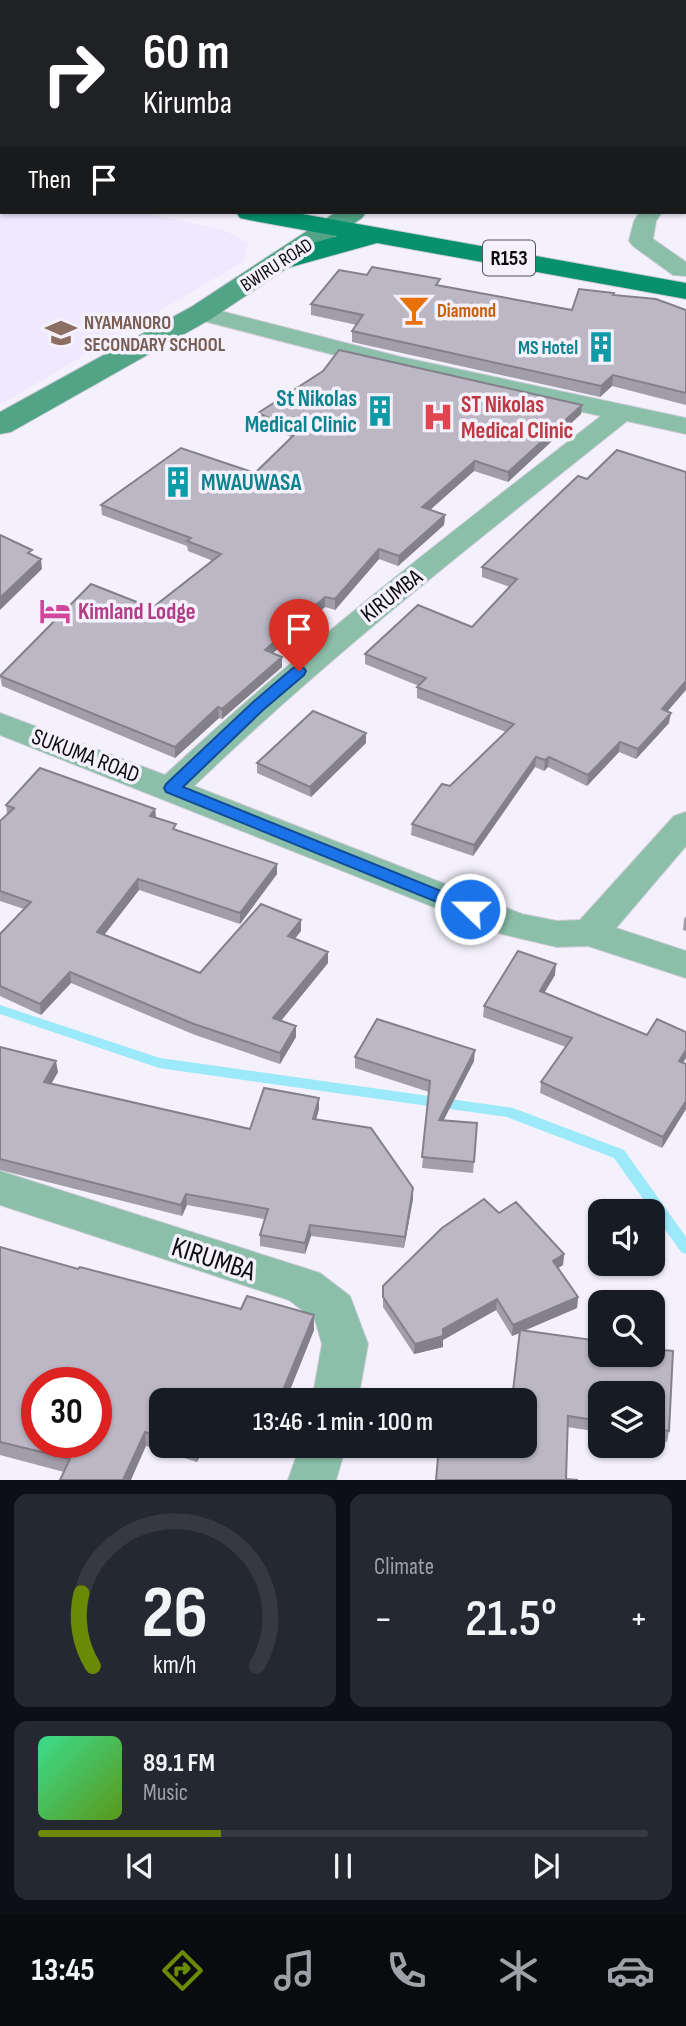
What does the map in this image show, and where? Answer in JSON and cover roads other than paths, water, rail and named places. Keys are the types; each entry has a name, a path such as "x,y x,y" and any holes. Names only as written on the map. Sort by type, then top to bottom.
{"main road":[{"path":"254,214 284,237 280,262 336,244 388,236"},
{"name":"R153","path":"276,214 345,217 684,277"},
{"name":"R153","path":"345,217 388,236 684,277"},
{"name":"BWIRU ROAD","path":"0,425 201,313 345,217"}],"street":[{"path":"650,214 645,221 641,241 684,277"},
{"path":"201,313 400,364 686,426"},
{"name":"KIRUMBA","path":"172,788 258,706 360,620 621,413"},
{"name":"SUKUMA ROAD","path":"0,723 172,788 515,925 557,934 590,933 686,965"},
{"path":"590,933 686,824"},
{"name":"KIRUMBA","path":"0,1188 304,1286 334,1309 345,1344 337,1388"},
{"path":"312,1480 319,1458"}],"waterway":[{"path":"0,1009 159,1063 508,1112 619,1154 686,1248"}],"place":[{"name":"Diamond","path":"414,310"},
{"name":"NYAMANORO SECONDARY SCHOOL","path":"61,333"},
{"name":"MS Hotel","path":"601,347"},
{"name":"St Nikolas Medical Clinic","path":"380,411"},
{"name":"ST Nikolas Medical Clinic","path":"438,417"},
{"name":"MWAUWASA","path":"178,482"},
{"name":"Kimland Lodge","path":"55,611"}]}
